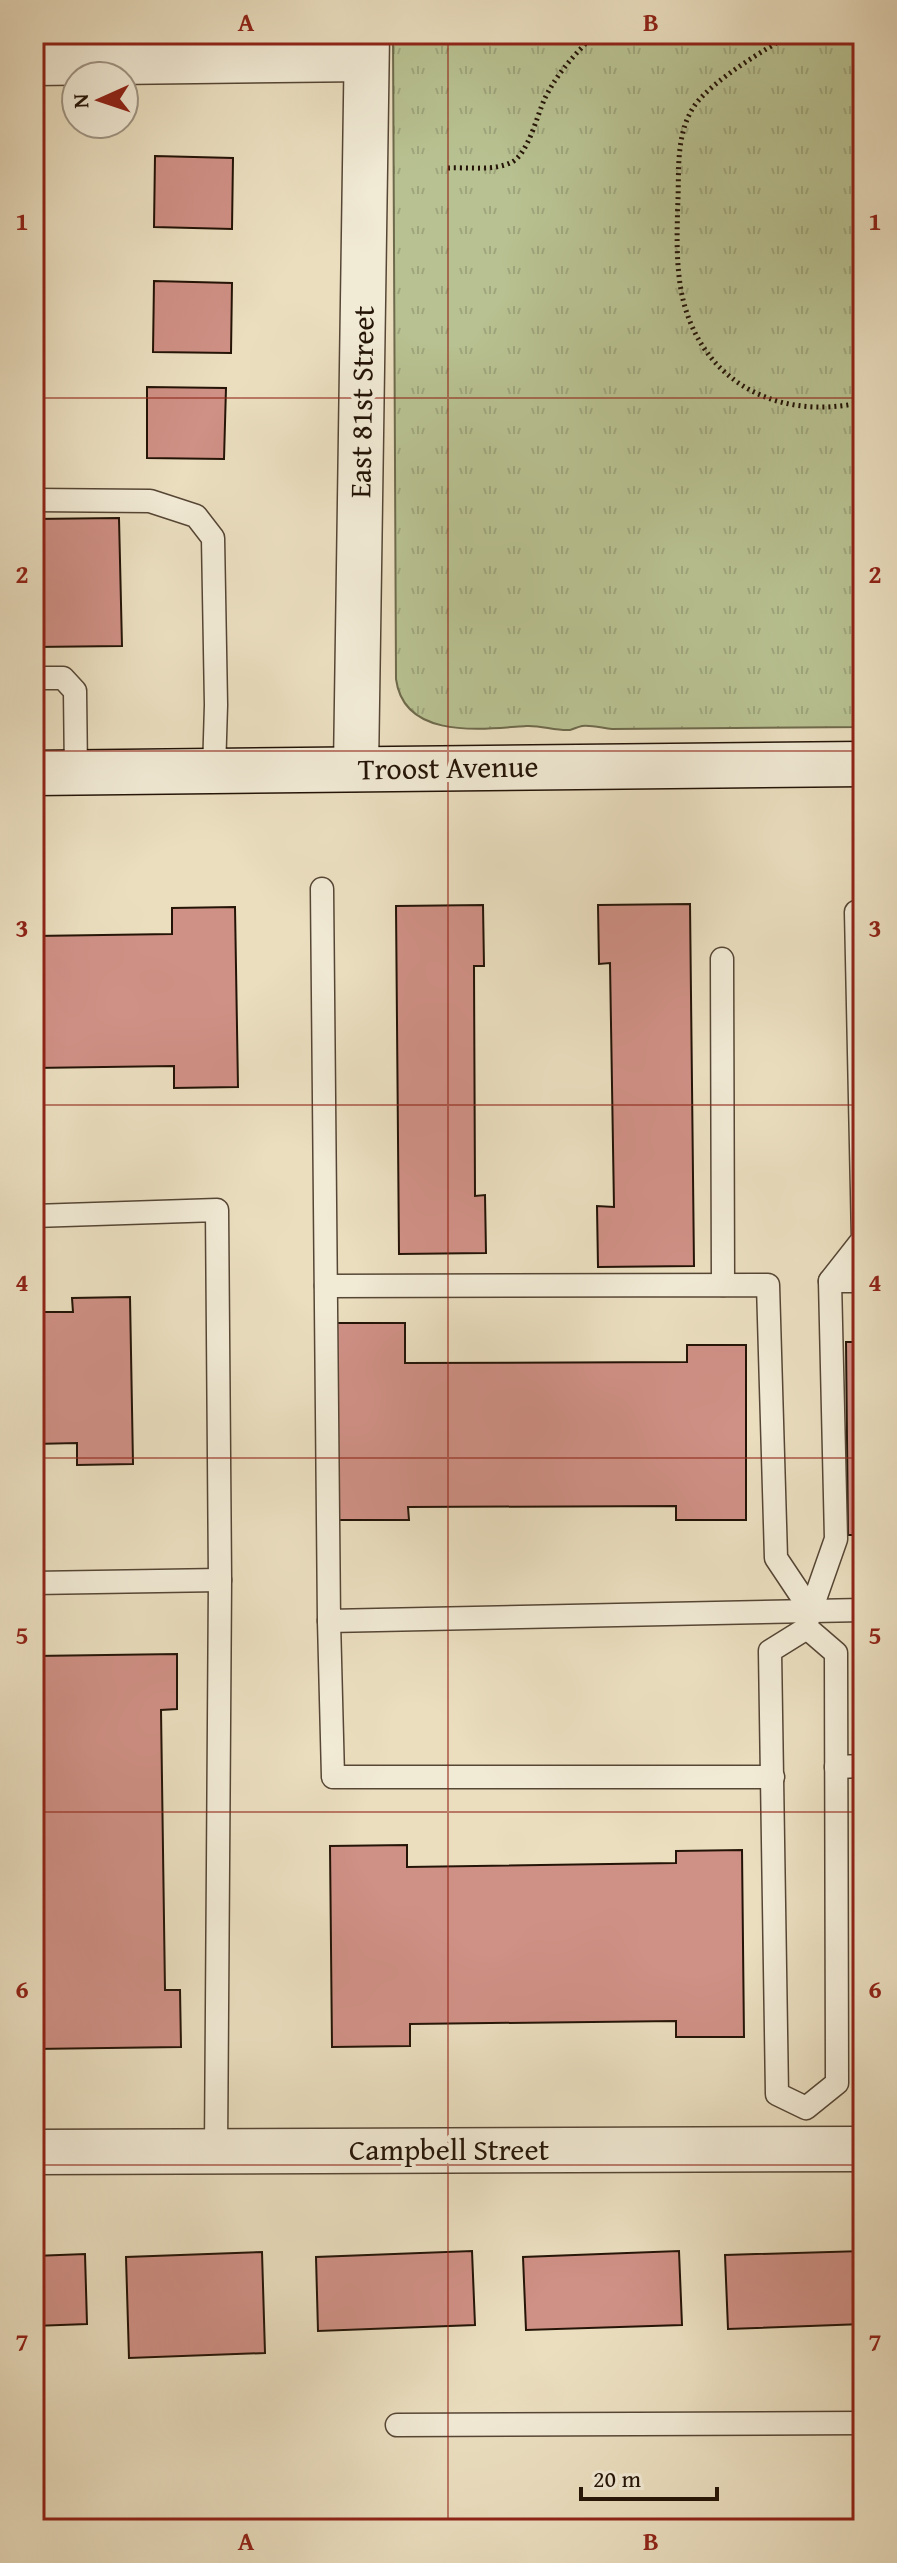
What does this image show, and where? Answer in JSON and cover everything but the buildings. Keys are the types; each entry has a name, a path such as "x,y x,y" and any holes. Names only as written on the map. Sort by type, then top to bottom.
{"street":[{"path":"34,63 366,46"},
{"name":"East 81st Street","path":"356,769 366,46"},
{"name":"Troost Avenue","path":"55,773 863,764"},
{"name":"Campbell Street","path":"34,2152 216,2151 810,2129 863,2149"}],"lane":[{"path":"34,500 150,501 196,516 213,538 214,771"},
{"path":"34,678 63,678 75,691 55,773"},
{"path":"322,889 333,1777 773,1777"},
{"path":"326,1286 768,1285 776,1558 808,1619 836,1653 837,2083 810,2129 777,2094 770,1651 808,1619 836,1539 830,1281 863,1239 856,912"},
{"path":"722,959 723,1285"},
{"path":"34,1216 217,1210 220,1580 216,2151"},
{"path":"830,1281 863,1281"},
{"path":"34,1583 220,1580"},
{"path":"329,1621 808,1619 863,1610"},
{"path":"836,1767 863,1766"},
{"path":"397,2425 863,2423"}],"path":[{"path":"448,168 512,163 524,151 545,98 564,65 595,34"},
{"path":"792,34 712,86 695,105 683,126 677,251 680,286 689,317 705,348 724,374 749,392 779,403 811,407 847,406 863,402"}],"green space":[{"path":"393,34 863,34 863,727 612,729 580,726 564,730 532,726 468,729 429,721 414,712 402,699 396,679"}]}
